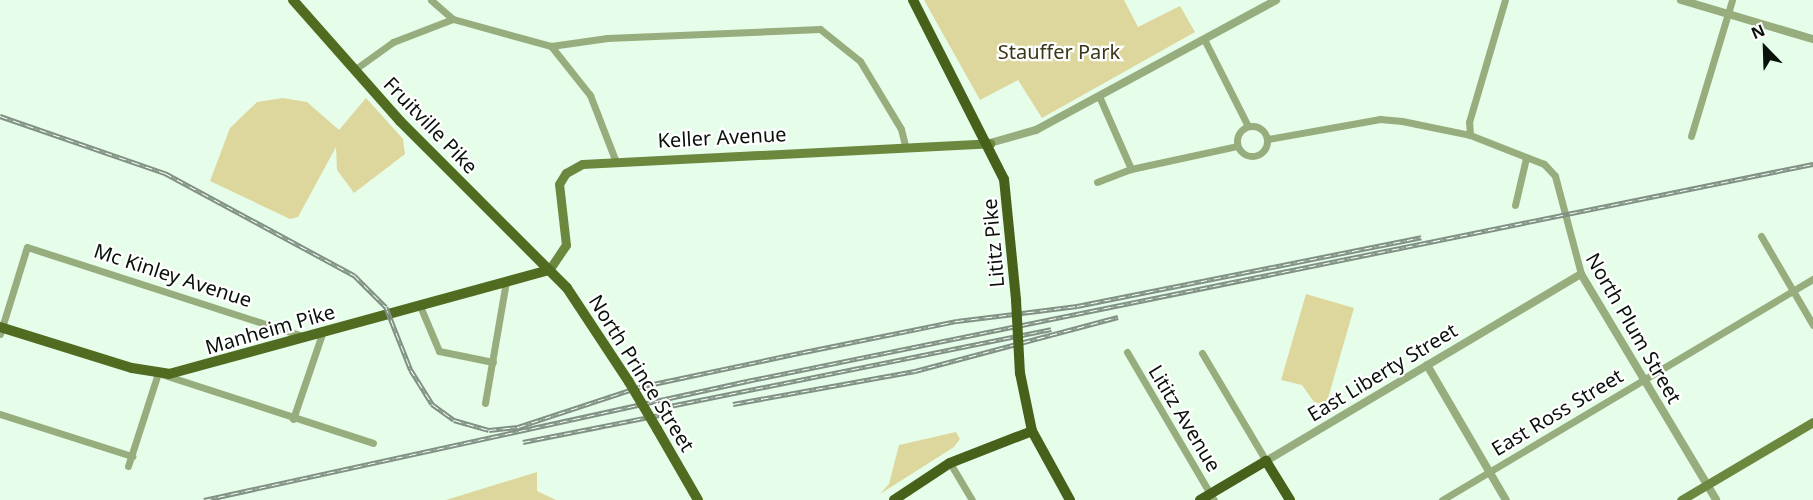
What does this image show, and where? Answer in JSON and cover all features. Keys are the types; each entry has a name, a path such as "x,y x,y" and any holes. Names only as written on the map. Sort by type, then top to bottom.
{"highway":[{"name":"Lititz Pike","path":"914,0 990,143 1012,222 1020,372 1032,431 1070,500"},
{"path":"894,500 950,463 1032,431"},
{"name":"East Liberty Street","path":"1200,500 1212,497 1266,461"},
{"path":"1266,461 1290,500"}],"main road":[{"name":"Fruitville Pike","path":"293,0 354,70 549,270"},
{"name":"Keller Avenue","path":"549,270 566,245 558,197 562,178 577,166 905,145 990,143"},
{"name":"Manheim Pike","path":"1,330 158,373 210,365 549,270"},
{"name":"North Prince Street","path":"549,270 593,322 698,500"},
{"path":"1681,500 1813,422"}],"street":[{"path":"431,0 453,19 551,46 607,38 820,29 860,61 901,129 905,145"},
{"path":"990,143 1024,135 1276,0"},
{"path":"1470,135 1472,111 1505,0"},
{"path":"1681,0 1813,39"},
{"path":"1690,136 1732,0"},
{"path":"354,70 392,43 453,19"},
{"path":"1204,39 1248,126 1263,130 1268,139"},
{"path":"551,46 594,102 616,162"},
{"path":"1100,96 1131,169"},
{"name":"North Plum Street","path":"1097,182 1131,169 1237,146 1256,156 1268,139 1380,119 1470,135 1526,158 1553,173 1581,274 1716,500"},
{"path":"1237,146 1239,132 1248,126"},
{"path":"1515,205 1526,158"},
{"path":"1761,236 1813,325"},
{"name":"Mc Kinley Avenue","path":"1,330 27,247 308,338"},
{"name":"East Liberty Street","path":"1266,461 1581,274"},
{"name":"East Ross Street","path":"1442,500 1813,279"},
{"path":"485,403 506,281"},
{"path":"420,306 439,351 493,362"},
{"path":"293,419 322,334"},
{"name":"Lititz Avenue","path":"1127,352 1212,497"},
{"path":"1202,353 1266,461"},
{"path":"1427,365 1506,500"},
{"path":"128,466 158,373 293,419 373,443"},
{"path":"0,414 132,456"},
{"path":"950,463 972,500"}],"green space":[{"name":"Stauffer Park","path":"924,0 1124,0 1138,27 1180,6 1195,32 1042,118 1018,80 980,100"},
{"path":"283,98 307,102 339,130 366,98 403,139 405,154 354,193 337,170 336,147 298,217 290,219 210,181 230,128 257,102"},
{"path":"1306,294 1354,308 1326,405 1314,402 1302,385 1281,380"},
{"path":"956,432 960,439 954,447 880,494 889,484 899,445"},
{"path":"537,472 537,491 556,500 446,500"}],"railway":[{"path":"0,116 165,173 354,275 386,307 411,370 432,404 454,420 489,430 518,427 639,387 804,352 957,321 1077,306 1421,237"},
{"path":"204,500 747,381 1813,164"},
{"path":"733,404 915,371 1118,317"},
{"path":"660,408 1051,329"},
{"path":"523,442 670,413"}]}
